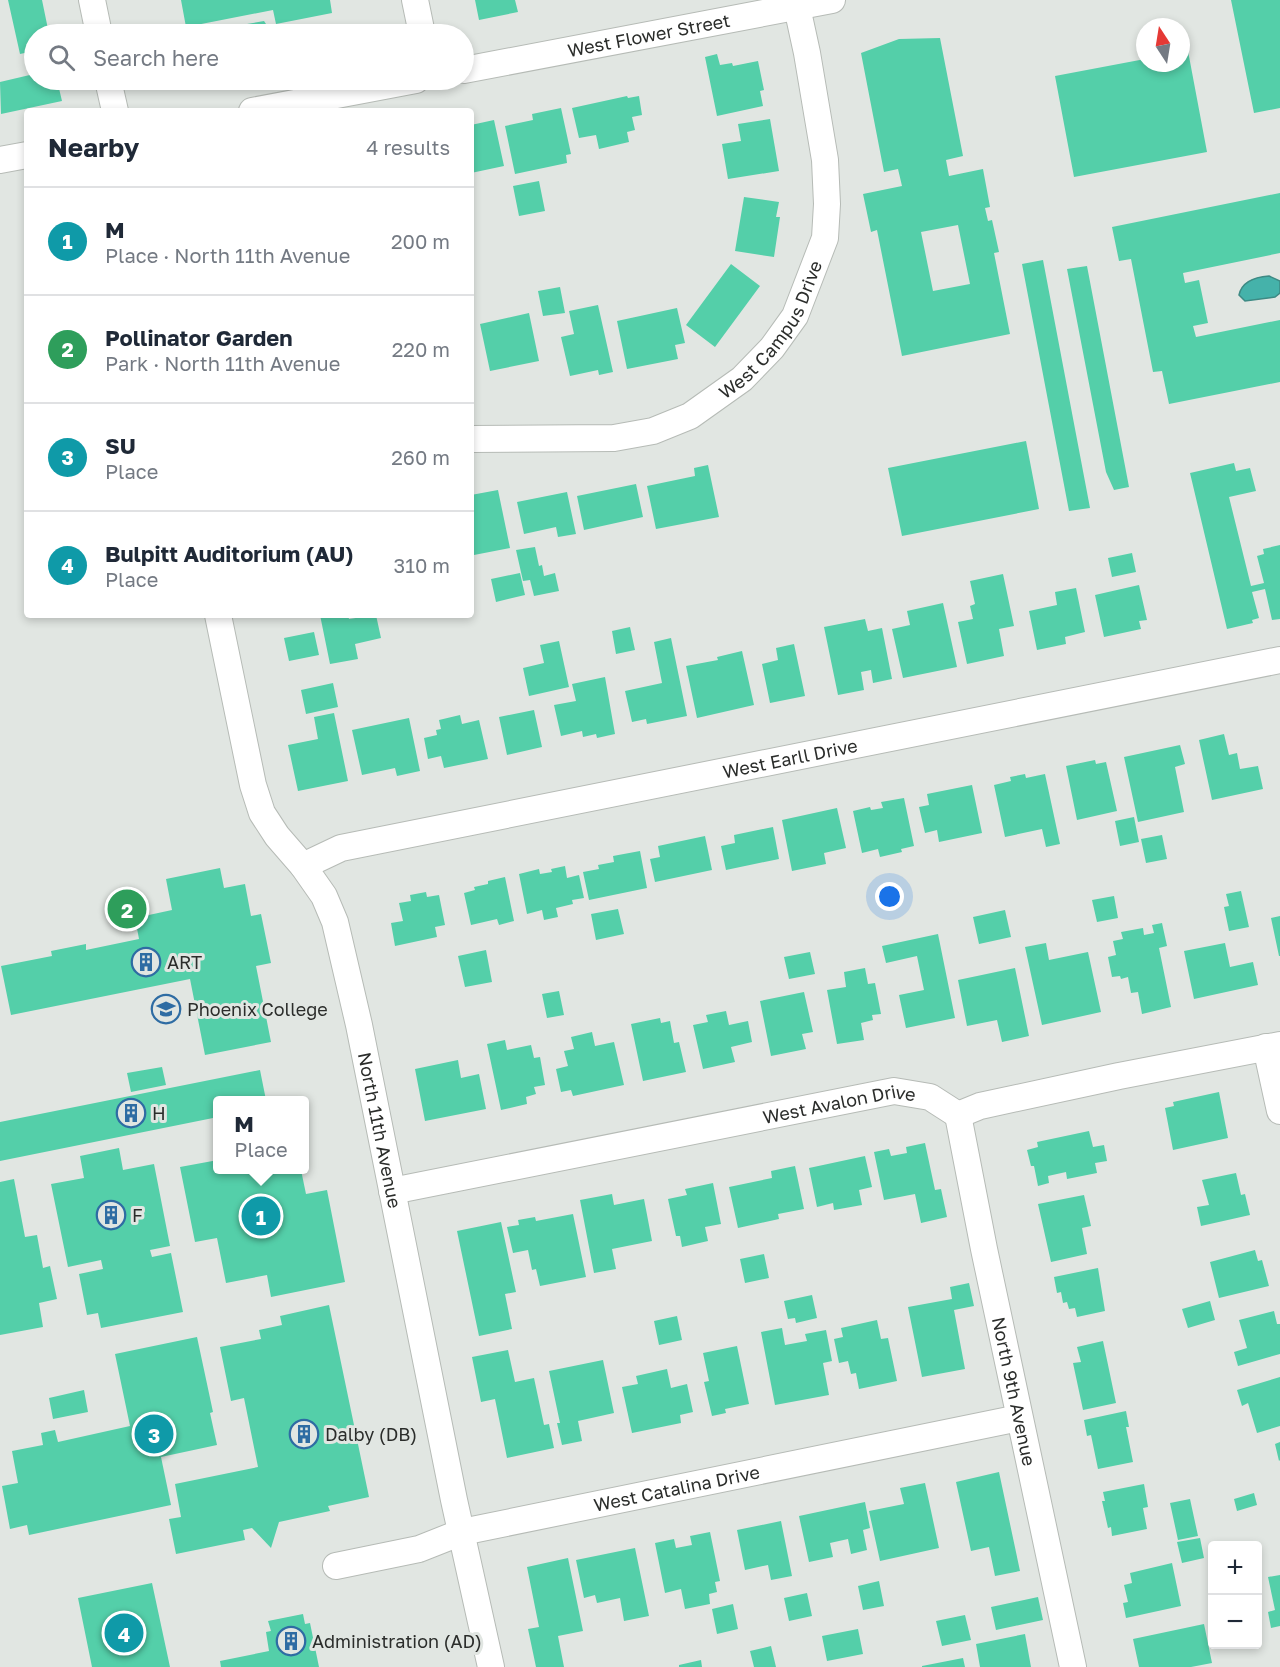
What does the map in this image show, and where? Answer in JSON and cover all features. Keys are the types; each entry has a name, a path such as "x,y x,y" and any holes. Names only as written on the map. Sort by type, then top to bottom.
{"street":[{"path":"92,0 97,24"},
{"path":"415,0 420,24"},
{"name":"West Flower Street","path":"474,68 832,0"},
{"name":"West Campus Drive","path":"474,439 614,438 653,431 690,416 742,379 772,348 795,316 825,238 827,204 825,160 797,7"},
{"path":"110,90 114,108"},
{"path":"268,108 363,90"},
{"path":"0,160 24,156"},
{"name":"North 11th Avenue","path":"219,618 253,785 262,813 324,896 335,922 359,1024 491,1667"},
{"name":"West Earll Drive","path":"303,866 341,848 1280,660"},
{"path":"958,1115 980,1106 1273,1046 1280,1111"},
{"name":"West Avalon Drive","path":"392,1191 894,1091 930,1097 958,1115"},
{"name":"North 9th Avenue","path":"958,1115 1019,1418 1073,1667"},
{"name":"West Catalina Drive","path":"336,1566 419,1550 462,1532 1019,1418"}],"water":[{"path":"1269,276 1280,281 1280,293 1275,297 1245,301 1239,295 1246,283 1259,277"}],"building":[{"path":"8,0 42,0 47,24 24,24 24,53 20,54"},
{"path":"181,0 330,0 332,13 276,24 273,10 201,24 185,24"},
{"path":"475,0 515,0 518,12 479,20"},
{"path":"1231,0 1280,0 1280,108 1254,113"},
{"path":"264,21 266,24 247,24"},
{"path":"940,38 963,156 946,160 949,176 983,169 990,207 985,208 988,221 992,220 999,252 994,253 1010,334 902,356 877,230 871,232 863,194 902,186 898,169 884,172 861,53 899,39","holes":["958,225 970,284 933,291 921,232"]},
{"path":"717,54 720,65 732,63 733,66 758,61 764,90 760,91 763,106 717,116 705,57"},
{"path":"1136,61 1136,72 1190,72 1190,62 1207,152 1074,177 1055,76"},
{"path":"24,76 24,90 59,90 62,101 1,114 0,82"},
{"path":"627,96 628,98 639,96 642,115 632,117 635,130 627,132 629,142 599,149 596,135 579,138 572,108"},
{"path":"561,108 571,154 566,155 567,163 515,174 505,126 533,120 532,114"},
{"path":"770,119 779,171 728,179 722,144 741,141 738,124"},
{"path":"494,120 504,166 474,172 474,124"},
{"path":"539,181 545,211 519,216 513,186"},
{"path":"1280,193 1280,253 1183,273 1185,283 1199,280 1208,323 1193,326 1196,337 1280,320 1280,382 1169,404 1162,371 1153,372 1131,259 1119,261 1112,227"},
{"path":"744,197 779,202 776,217 780,217 774,257 735,251"},
{"path":"1043,260 1090,508 1069,511 1022,264"},
{"path":"731,264 760,286 715,347 686,325"},
{"path":"1087,266 1129,487 1114,490 1106,472 1067,269"},
{"path":"560,287 565,313 543,316 538,291"},
{"path":"598,305 613,372 599,375 598,370 570,376 561,337 574,334 569,311"},
{"path":"677,308 685,343 675,345 678,359 627,369 617,321"},
{"path":"529,313 539,361 490,371 480,324"},
{"path":"1026,441 1039,509 902,536 888,468"},
{"path":"1234,463 1236,471 1250,468 1256,491 1229,497 1251,586 1264,583 1257,556 1264,554 1263,549 1280,545 1280,619 1272,620 1265,589 1252,592 1259,618 1252,620 1253,623 1227,629 1190,473"},
{"path":"708,465 719,517 656,529 647,486 695,476 694,468"},
{"path":"636,484 643,517 584,530 577,496"},
{"path":"498,490 510,548 474,555 474,494"},
{"path":"567,492 576,534 558,537 556,527 524,534 517,502"},
{"path":"535,547 539,566 542,565 544,576 555,573 559,591 534,596 530,580 523,581 516,550"},
{"path":"1132,553 1136,572 1112,577 1108,558"},
{"path":"520,573 525,595 496,602 491,579"},
{"path":"1003,574 1014,626 999,629 1004,656 967,664 958,622 973,619 970,606 975,604 970,581"},
{"path":"1139,585 1147,620 1139,621 1141,629 1104,637 1095,595"},
{"path":"1076,588 1085,632 1065,637 1066,644 1037,650 1029,611 1057,605 1055,592"},
{"path":"943,603 957,667 903,678 892,629 910,625 907,611"},
{"path":"321,618 377,618 381,638 355,644 358,659 330,664"},
{"path":"865,619 868,631 882,628 892,679 873,683 871,670 861,672 864,690 838,695 824,627"},
{"path":"630,627 635,650 616,654 612,631"},
{"path":"314,632 319,655 289,661 284,638"},
{"path":"671,638 687,716 647,724 646,719 632,722 625,691 662,683 654,642"},
{"path":"559,641 569,687 529,696 523,668 544,663 540,645"},
{"path":"794,644 805,696 770,703 762,664 778,660 776,648"},
{"path":"742,651 754,705 697,718 686,666 718,660 717,657"},
{"path":"605,677 615,734 597,738 596,734 583,737 582,731 561,736 554,705 576,701 572,684"},
{"path":"333,683 338,707 306,714 301,690"},
{"path":"534,710 542,747 507,755 499,717"},
{"path":"334,713 348,781 298,791 288,745 318,739 314,717"},
{"path":"460,715 462,724 479,720 488,759 444,768 441,756 428,759 424,738 437,735 436,730 441,729 439,720"},
{"path":"409,718 420,771 397,776 395,768 362,775 352,730"},
{"path":"1224,734 1229,755 1237,753 1240,769 1258,766 1263,789 1212,800 1199,740"},
{"path":"1180,745 1185,764 1175,767 1184,812 1138,822 1124,757"},
{"path":"1095,760 1096,764 1106,762 1117,811 1077,820 1066,766"},
{"path":"1025,774 1026,778 1045,774 1060,844 1046,847 1042,829 1005,837 994,785 1011,781 1010,777"},
{"path":"972,785 982,833 939,842 937,830 925,833 919,807 929,805 927,794"},
{"path":"904,798 914,846 901,849 902,852 880,857 878,849 862,853 853,811 870,807 871,810 883,808 881,802"},
{"path":"837,808 846,848 824,853 826,864 792,871 782,820"},
{"path":"1134,817 1139,842 1120,846 1115,821"},
{"path":"773,827 779,859 726,870 721,846 735,843 734,835"},
{"path":"1162,835 1167,859 1146,863 1141,839"},
{"path":"705,836 712,870 655,882 650,859 660,857 658,846"},
{"path":"640,851 647,888 589,900 583,872 599,869 598,865 614,862 613,856"},
{"path":"565,866 567,878 579,875 584,898 572,900 573,904 556,908 558,917 544,920 542,910 527,914 519,874 539,869 540,874 552,872 551,869"},
{"name":"ART","path":"220,868 224,888 245,884 251,916 261,914 271,963 256,966 271,1042 205,1055 190,979 11,1015 1,966 52,956 51,951 86,944 86,950 139,939 135,918 172,910 166,879"},
{"path":"505,877 514,921 499,925 497,919 471,925 464,893 475,890 474,887 488,884 488,881"},
{"path":"1241,891 1249,927 1229,931 1224,907 1229,906 1226,894"},
{"path":"426,892 427,897 439,895 445,925 435,927 437,937 395,946 391,923 403,921 399,903 411,901 410,895"},
{"path":"1114,896 1118,918 1097,922 1092,900"},
{"path":"618,909 624,934 596,940 591,914"},
{"path":"1005,910 1011,937 979,944 973,917"},
{"path":"1280,916 1280,956 1279,956 1271,918"},
{"path":"1162,923 1167,946 1159,948 1171,1007 1142,1014 1138,992 1131,993 1128,977 1121,979 1120,976 1112,977 1108,957 1116,955 1113,941 1123,939 1121,932 1143,928 1144,935 1154,933 1152,925"},
{"path":"938,934 955,1018 906,1028 899,995 924,990 917,956 886,963 882,946"},
{"path":"1046,943 1049,960 1088,952 1101,1012 1042,1025 1025,947"},
{"path":"1225,943 1230,967 1253,962 1258,985 1194,999 1184,951"},
{"path":"486,950 492,982 465,987 458,956"},
{"path":"810,952 815,974 789,979 784,957"},
{"path":"865,968 868,984 875,983 881,1014 872,1015 873,1020 861,1023 864,1040 837,1044 827,990 846,987 844,972"},
{"path":"1015,968 1029,1036 1002,1042 997,1020 967,1026 958,980"},
{"path":"559,991 564,1015 547,1018 542,994"},
{"path":"804,992 813,1032 802,1034 806,1049 771,1056 760,1001"},
{"path":"726,1011 729,1025 748,1021 752,1042 731,1047 735,1062 703,1069 693,1025 708,1022 706,1015"},
{"path":"660,1018 661,1023 670,1021 674,1043 679,1042 686,1072 643,1081 631,1024"},
{"path":"592,1032 595,1046 614,1042 624,1085 573,1096 571,1090 561,1092 556,1069 568,1066 564,1051 574,1049 571,1037"},
{"path":"505,1040 507,1050 531,1045 534,1058 540,1057 545,1085 534,1087 536,1094 526,1097 527,1104 501,1110 487,1044"},
{"path":"458,1060 461,1078 479,1074 486,1109 425,1121 415,1069"},
{"path":"162,1067 166,1085 131,1092 127,1073"},
{"name":"H","path":"260,1070 265,1096 213,1096 213,1118 0,1161 0,1122"},
{"path":"1219,1092 1228,1138 1173,1150 1165,1108 1174,1106 1173,1102"},
{"path":"1089,1131 1093,1147 1104,1145 1107,1161 1095,1163 1097,1173 1067,1179 1066,1172 1048,1176 1049,1183 1038,1186 1034,1166 1031,1166 1027,1150 1038,1147 1037,1142"},
{"path":"925,1143 935,1190 941,1189 947,1217 921,1223 915,1194 884,1200 874,1152 889,1149 891,1156 907,1153 906,1147"},
{"name":"F","path":"119,1148 123,1170 154,1164 170,1246 150,1250 152,1257 171,1253 183,1312 101,1328 98,1313 87,1315 79,1274 103,1269 101,1260 68,1267 51,1184 84,1178 80,1156"},
{"path":"865,1156 872,1187 859,1190 862,1205 834,1210 833,1203 817,1207 809,1168"},
{"path":"213,1161 213,1174 302,1174 306,1194 327,1190 345,1282 271,1297 267,1275 226,1283 217,1238 195,1242 180,1167"},
{"path":"795,1166 804,1209 778,1214 779,1219 738,1228 729,1187 772,1178 771,1171"},
{"path":"1236,1173 1241,1195 1245,1194 1250,1215 1201,1226 1197,1207 1209,1205 1202,1180"},
{"path":"14,1179 25,1237 37,1235 43,1268 50,1266 57,1299 39,1303 43,1327 0,1335 0,1182"},
{"path":"713,1183 721,1224 705,1227 708,1241 682,1247 680,1236 676,1236 668,1199 687,1195 685,1189"},
{"path":"612,1194 614,1205 644,1199 652,1241 612,1249 616,1269 594,1273 580,1200"},
{"path":"1084,1195 1091,1226 1082,1228 1087,1254 1051,1262 1038,1204"},
{"path":"573,1214 586,1277 540,1286 536,1269 532,1270 528,1250 513,1253 507,1227 519,1225 518,1220 535,1217 536,1221"},
{"path":"501,1222 516,1292 505,1294 512,1329 479,1336 457,1231"},
{"path":"1255,1250 1258,1261 1262,1260 1269,1286 1219,1298 1210,1262"},
{"path":"764,1254 769,1278 745,1283 740,1259"},
{"path":"1098,1268 1105,1311 1077,1317 1075,1308 1069,1309 1067,1302 1063,1303 1061,1292 1057,1293 1054,1277"},
{"path":"969,1283 974,1306 954,1310 965,1369 922,1377 908,1307 952,1299 950,1287"},
{"path":"812,1295 817,1318 796,1323 795,1318 788,1319 784,1301"},
{"path":"1210,1301 1215,1320 1188,1328 1182,1309"},
{"name":"Dalby (DB)","path":"329,1305 369,1497 328,1506 330,1511 279,1522 271,1548 252,1528 243,1530 245,1540 176,1554 169,1519 181,1517 175,1484 258,1467 244,1398 231,1401 220,1347 261,1339 259,1330 282,1325 280,1316"},
{"path":"1274,1311 1277,1324 1280,1324 1280,1354 1238,1366 1234,1352 1247,1348 1239,1320"},
{"path":"677,1316 682,1340 659,1345 654,1321"},
{"path":"877,1320 881,1339 888,1338 897,1381 859,1389 856,1373 851,1374 848,1361 839,1363 834,1339 843,1337 841,1328"},
{"path":"782,1328 785,1345 807,1341 805,1334 826,1330 832,1361 823,1363 829,1395 775,1405 761,1332"},
{"path":"197,1337 213,1412 210,1413 217,1445 161,1457 171,1505 29,1535 27,1525 10,1529 2,1486 18,1483 12,1451 43,1445 41,1433 55,1430 58,1442 130,1426 115,1354"},
{"path":"1103,1341 1116,1403 1083,1410 1073,1363 1081,1362 1077,1347"},
{"path":"737,1346 749,1404 725,1409 726,1413 712,1416 704,1382 709,1381 703,1353"},
{"path":"508,1350 515,1382 534,1378 544,1425 549,1424 554,1448 507,1458 495,1399 481,1402 472,1357"},
{"path":"603,1360 614,1413 578,1421 582,1441 562,1445 557,1423 560,1423 549,1371"},
{"path":"667,1369 671,1388 687,1384 693,1412 680,1415 681,1423 632,1433 622,1387 638,1384 636,1376"},
{"path":"1280,1377 1280,1426 1257,1433 1248,1403 1242,1406 1237,1390"},
{"path":"84,1390 88,1412 53,1419 49,1398"},
{"path":"1126,1411 1129,1427 1126,1427 1133,1462 1098,1469 1091,1435 1087,1436 1084,1420"},
{"path":"1280,1442 1280,1460 1279,1461 1275,1444"},
{"path":"999,1472 1020,1571 995,1576 989,1547 971,1551 956,1482"},
{"path":"925,1483 939,1548 880,1561 869,1511 904,1504 900,1488"},
{"path":"1144,1484 1148,1507 1143,1508 1147,1529 1112,1536 1102,1501 1105,1501 1103,1492"},
{"path":"1254,1493 1257,1505 1237,1511 1234,1499"},
{"path":"1190,1499 1198,1536 1178,1540 1170,1503"},
{"path":"865,1502 870,1528 863,1530 867,1550 851,1554 848,1539 830,1543 833,1557 809,1562 799,1516"},
{"path":"781,1521 792,1576 771,1580 768,1565 745,1570 737,1530"},
{"path":"710,1532 720,1581 715,1582 717,1592 709,1594 710,1604 685,1609 681,1589 665,1593 655,1543 674,1539 676,1548 692,1545 690,1536"},
{"path":"1200,1538 1204,1558 1182,1563 1177,1542"},
{"path":"635,1548 649,1616 624,1621 620,1598 597,1603 595,1595 584,1598 576,1560"},
{"path":"568,1558 583,1631 558,1636 564,1667 536,1667 528,1629 539,1627 527,1567"},
{"path":"1172,1563 1181,1606 1126,1618 1123,1603 1128,1602 1124,1585 1132,1583 1130,1573"},
{"path":"1280,1575 1280,1626 1271,1628 1268,1612 1275,1610 1268,1577"},
{"path":"879,1581 884,1606 863,1610 858,1586"},
{"path":"152,1583 170,1667 92,1667 78,1598"},
{"path":"807,1593 812,1616 789,1621 784,1598"},
{"path":"1038,1597 1043,1620 996,1630 991,1607"},
{"path":"733,1604 738,1629 717,1634 712,1609"},
{"name":"Administration (AD)","path":"303,1614 305,1624 310,1623 319,1667 221,1667 220,1661 269,1651 266,1632 271,1631 268,1621"},
{"path":"965,1615 971,1640 942,1646 936,1621"},
{"path":"1204,1624 1212,1663 1191,1667 1139,1667 1133,1639"},
{"path":"858,1629 863,1654 827,1661 822,1636"},
{"path":"1025,1634 1031,1667 980,1667 976,1644"},
{"path":"771,1646 776,1667 754,1667 750,1651"},
{"path":"963,1658 965,1667 922,1667 922,1666"},
{"path":"701,1660 702,1667 679,1667 679,1665"}],"place":[{"name":"Pollinator Garden","path":"127,909"},
{"name":"ART","path":"146,962"},
{"name":"Phoenix College","path":"166,1009"},
{"name":"H","path":"131,1113"},
{"name":"F","path":"111,1215"},
{"name":"M","path":"261,1216"},
{"name":"SU","path":"154,1434"},
{"name":"Dalby (DB)","path":"304,1434"},
{"name":"Bulpitt Auditorium (AU)","path":"124,1633"},
{"name":"Administration (AD)","path":"291,1641"}]}
